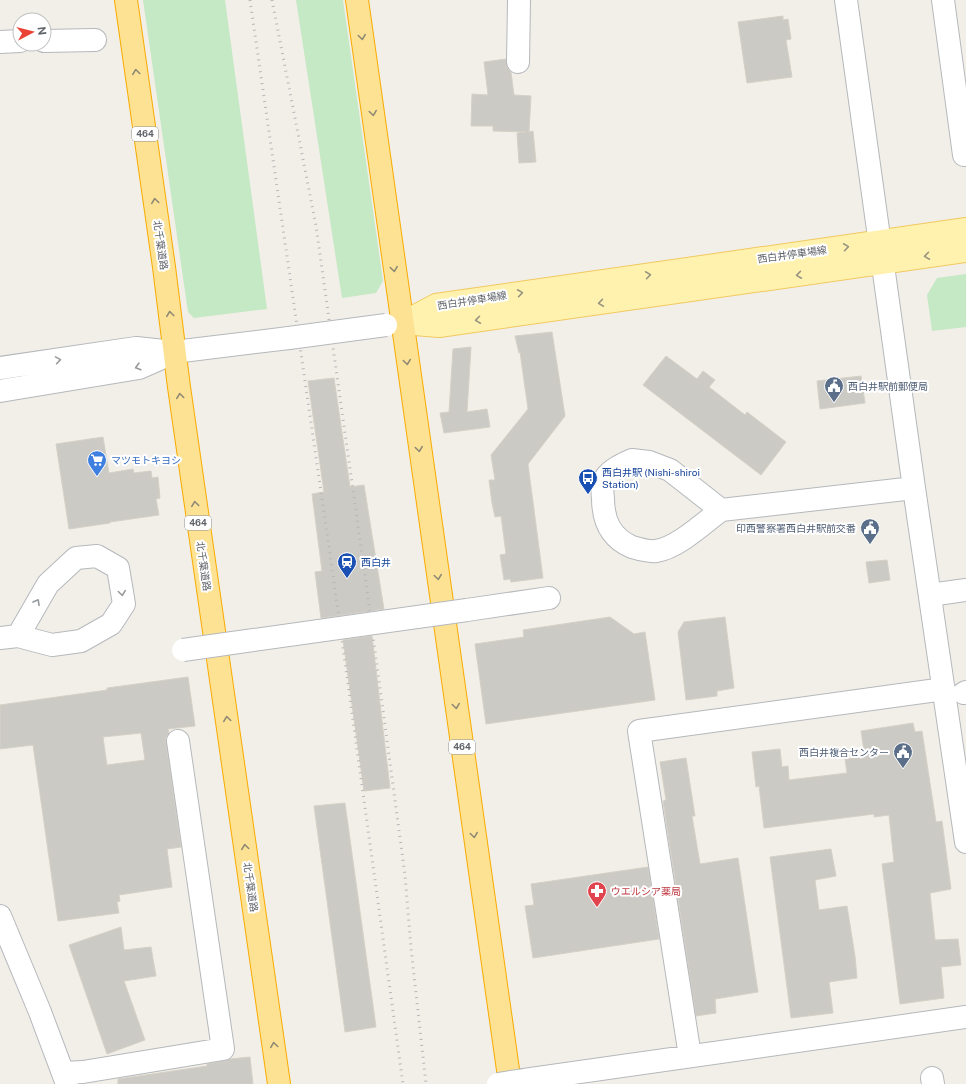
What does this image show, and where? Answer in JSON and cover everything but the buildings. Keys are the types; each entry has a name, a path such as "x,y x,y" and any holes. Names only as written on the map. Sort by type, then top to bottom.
{"highway":[{"name":"北千葉道路","path":"126,0 164,267 183,351 279,1084"},
{"name":"464","path":"357,0 394,324 517,1082"}],"main road":[{"name":"西白井停車場線","path":"882,252 966,229"},
{"name":"西白井停車場線","path":"394,324 436,305 882,252 966,251"}],"street":[{"path":"518,62 519,0"},
{"path":"846,0 930,595 958,691 966,842"},
{"path":"943,0 964,154 966,154"},
{"path":"52,41 95,40"},
{"path":"0,42 12,42"},
{"path":"0,368 136,348 183,351 394,324"},
{"path":"0,391 139,368 183,351"},
{"path":"721,510 670,470 649,462 632,460 619,466 606,478 602,491 603,511 610,530 622,542 639,549 656,551 675,545 721,510 914,488"},
{"path":"97,556 118,568 124,604 111,624 81,641 52,645 9,638 48,584 76,558 97,556"},
{"path":"930,595 966,590"},
{"path":"183,650 549,598"},
{"path":"690,1056 639,731 958,691"},
{"path":"0,916 40,1012 65,1079 83,1072 223,1049 178,741"},
{"path":"498,1084 966,1018"}],"green space":[{"path":"143,0 225,0 267,309 194,318 188,312"},
{"path":"296,0 343,0 383,281 376,293 342,298"},
{"path":"966,274 966,327 932,331 927,295 937,278"}],"railway":[{"path":"250,0 334,582 403,1084"},
{"path":"272,0 316,226 405,875 411,948 426,1084"}],"place":[{"name":"西白井駅前郵便局","path":"834,403"},
{"name":"マツモトキヨシ","path":"97,477"},
{"name":"西白井駅 (Nishi-shiroi Station)","path":"588,495"},
{"name":"印西警察署西白井駅前交番","path":"870,545"},
{"name":"西白井","path":"347,579"},
{"name":"西白井複合センター","path":"903,769"},
{"name":"ウエルシア薬局","path":"597,908"}]}
